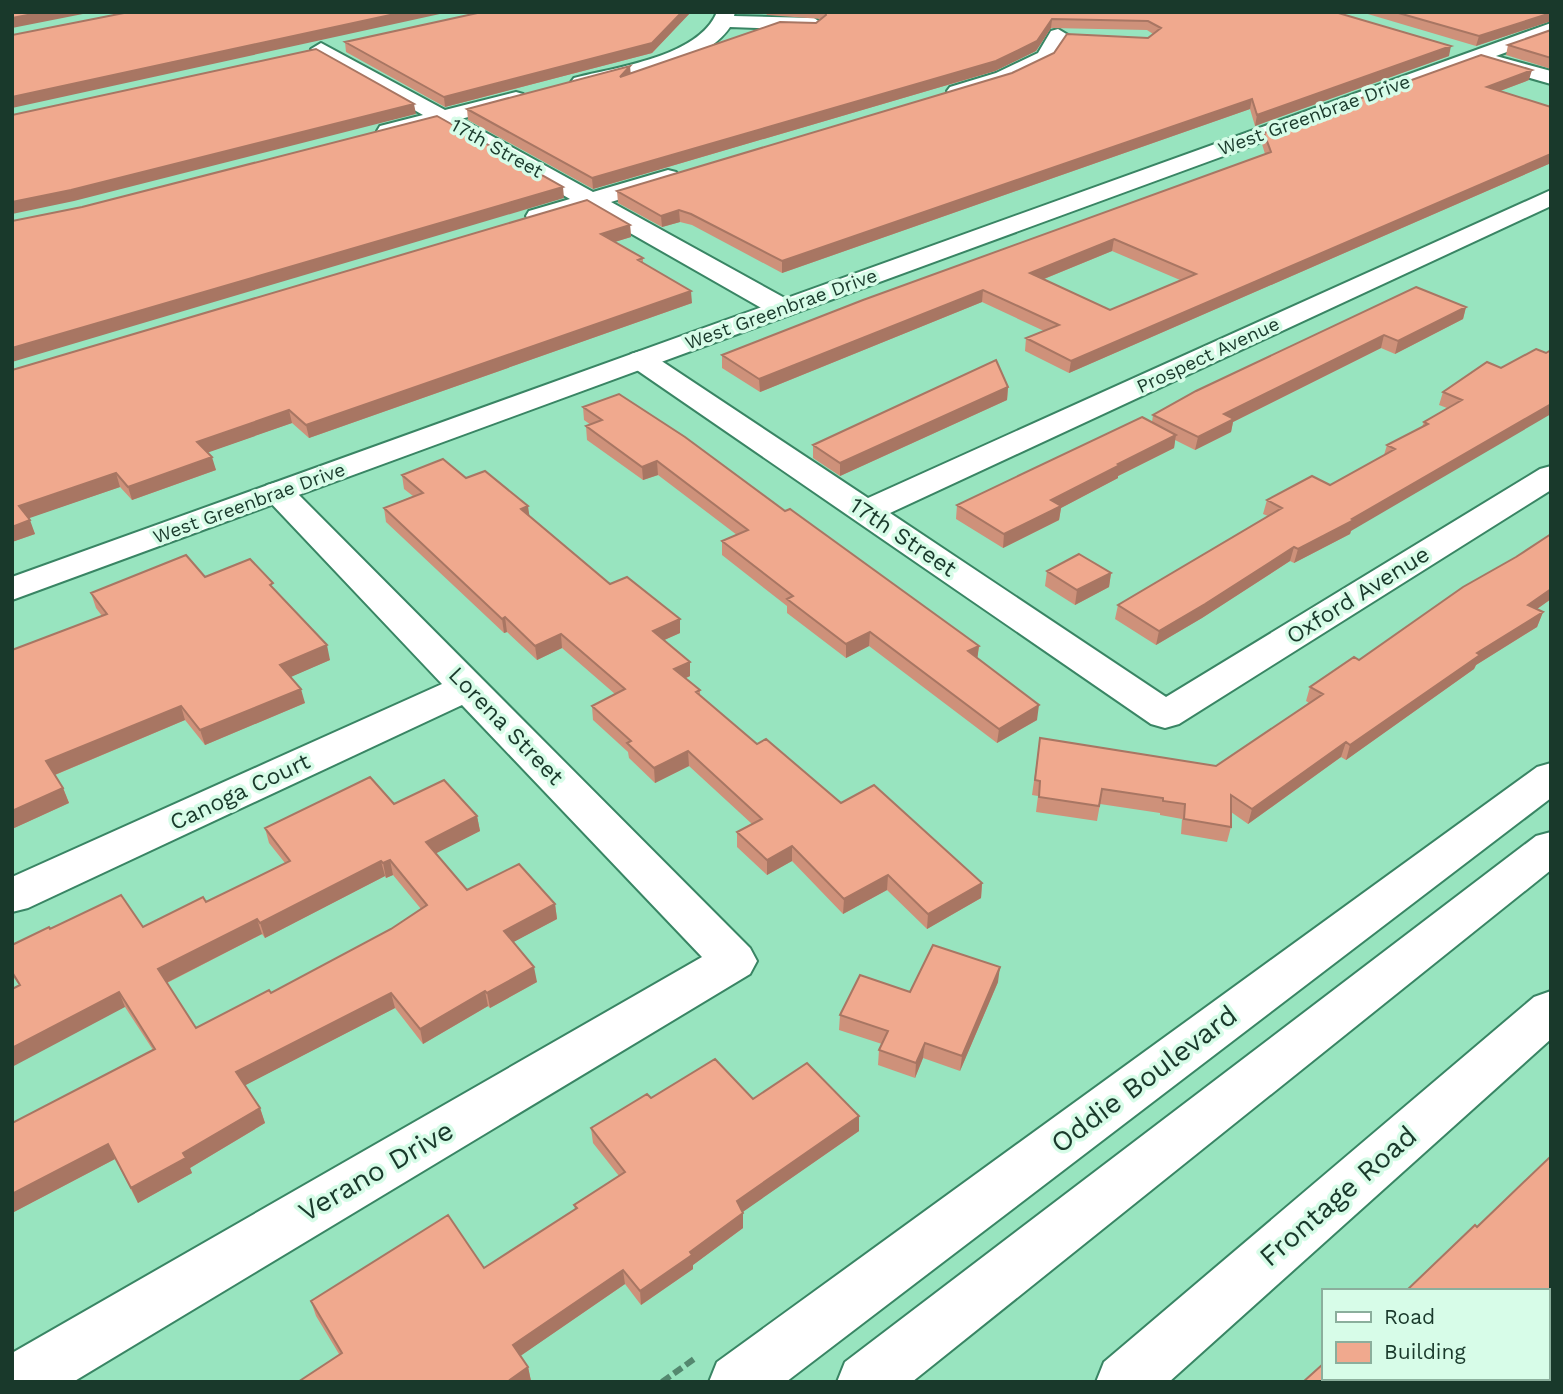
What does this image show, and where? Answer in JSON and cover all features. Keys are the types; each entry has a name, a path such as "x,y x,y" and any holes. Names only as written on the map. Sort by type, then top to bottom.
{"street":[{"path":"563,86 681,54 715,35 726,17 814,24"},
{"path":"937,97 1003,77 1045,57 1054,29 1083,36"},
{"name":"West Greenbrae Drive","path":"12,589 782,308 1478,48 1551,29"},
{"name":"17th Street","path":"347,44 315,51 442,117 782,308"},
{"path":"1442,46 1478,48 1551,65"},
{"path":"1478,48 1551,78"},
{"path":"364,137 537,93"},
{"path":"512,224 697,169"},
{"name":"Prospect Avenue","path":"865,512 1551,197"},
{"name":"17th Street","path":"641,360 1165,715"},
{"name":"Oxford Avenue","path":"1165,715 1551,476"},
{"name":"Lorena Street","path":"278,492 734,961"},
{"name":"Canoga Court","path":"12,896 468,687"},
{"name":"Oddie Boulevard","path":"738,1382 1551,777"},
{"path":"866,1382 1551,847"},
{"name":"Verano Drive","path":"18,1382 734,961"},
{"name":"Frontage Road","path":"1125,1382 1544,1027"}],"building":[{"path":"12,12 43,12 12,18"},
{"path":"129,12 404,12 12,97 12,35"},
{"path":"482,12 682,12 652,43 444,97 345,42"},
{"path":"825,12 1335,12 1451,46 1257,115 1252,99 782,261 691,214 679,210 661,216 617,191 1012,73 1054,53 1067,34 1148,38 1161,28 1148,21 1052,19 1037,41 996,61 592,178 467,109 630,66 620,77 780,22 816,23 826,15"},
{"path":"1395,12 1551,12 1551,13 1479,36"},
{"path":"1551,30 1551,58 1508,45"},
{"path":"316,49 414,104 71,190 12,202 12,115"},
{"path":"1481,55 1532,70 1487,87 1551,107 1551,154 1071,361 1026,338 1059,325 983,290 759,379 722,355 863,300 1271,152 1264,133","holes":["1114,239 1196,274 1110,310 1030,273"]},
{"path":"437,116 563,187 12,348 12,221 82,207"},
{"path":"587,200 630,225 601,234 643,258 638,260 691,291 306,425 289,410 197,442 212,457 128,487 116,473 19,506 30,520 12,527 12,370"},
{"path":"1416,287 1466,307 1398,341 1384,335 1224,414 1234,419 1198,437 1153,415 1196,391"},
{"path":"1536,349 1546,353 1551,350 1551,404 1352,519 1354,520 1298,549 1294,547 1159,631 1118,605 1282,508 1267,500 1312,476 1330,485 1395,449 1387,445 1428,424 1424,422 1462,400 1443,392 1487,362 1501,368"},
{"path":"996,360 1008,387 840,463 813,445"},
{"path":"619,394 685,437 785,511 790,509 979,646 968,651 1039,705 999,729 870,632 846,644 787,599 793,596 722,541 748,530 657,461 642,467 586,426 602,420 583,407"},
{"path":"1142,417 1176,435 1051,500 1061,506 1004,534 957,505"},
{"path":"443,459 466,478 485,471 528,506 521,509 610,584 627,577 680,619 653,631 690,662 674,669 700,690 696,692 757,744 766,739 841,803 874,785 982,883 928,914 888,875 844,899 792,846 767,860 737,832 762,819 688,751 654,768 627,743 631,741 592,706 625,689 561,634 535,646 505,617 502,619 384,508 423,493 402,475"},
{"path":"1551,534 1551,589 1528,605 1543,612 1477,653 1480,655 1350,745 1346,742 1252,809 1231,795 1231,827 1184,819 1185,804 1163,801 1163,798 1102,789 1099,806 1039,797 1040,781 1035,780 1040,738 1216,766 1323,694 1310,687 1354,657 1359,660 1463,587"},
{"path":"1079,554 1111,573 1077,590 1047,571"},
{"path":"186,555 205,577 250,559 273,583 270,585 327,645 280,665 301,689 200,730 181,706 46,761 63,788 12,811 12,650 107,614 91,593"},
{"path":"370,777 394,804 444,780 477,816 426,842 467,890 519,864 555,904 504,931 534,967 487,993 485,991 420,1029 391,993 236,1072 260,1108 183,1153 186,1158 131,1188 108,1144 12,1194 12,1123 155,1049 119,992 12,1048 12,989 20,985 12,972 12,945 121,895 143,927 203,897 206,902 290,861 265,828","holes":["390,860 427,905 391,929 271,993 269,990 196,1028 158,969 257,919 260,923 381,861 383,863"]},
{"path":"933,945 1000,967 962,1056 925,1043 916,1063 879,1050 888,1031 840,1015 860,975 910,992"},
{"path":"715,1059 753,1099 807,1063 859,1116 737,1201 743,1213 690,1252 692,1255 640,1291 623,1270 513,1345 528,1367 507,1382 298,1382 342,1353 311,1301 448,1215 484,1268 577,1208 574,1205 625,1172 591,1128 647,1094 651,1098"},
{"path":"1551,1156 1551,1382 1303,1382 1322,1365 1322,1380 1549,1380 1549,1289 1408,1289 1475,1225 1477,1227"}]}
